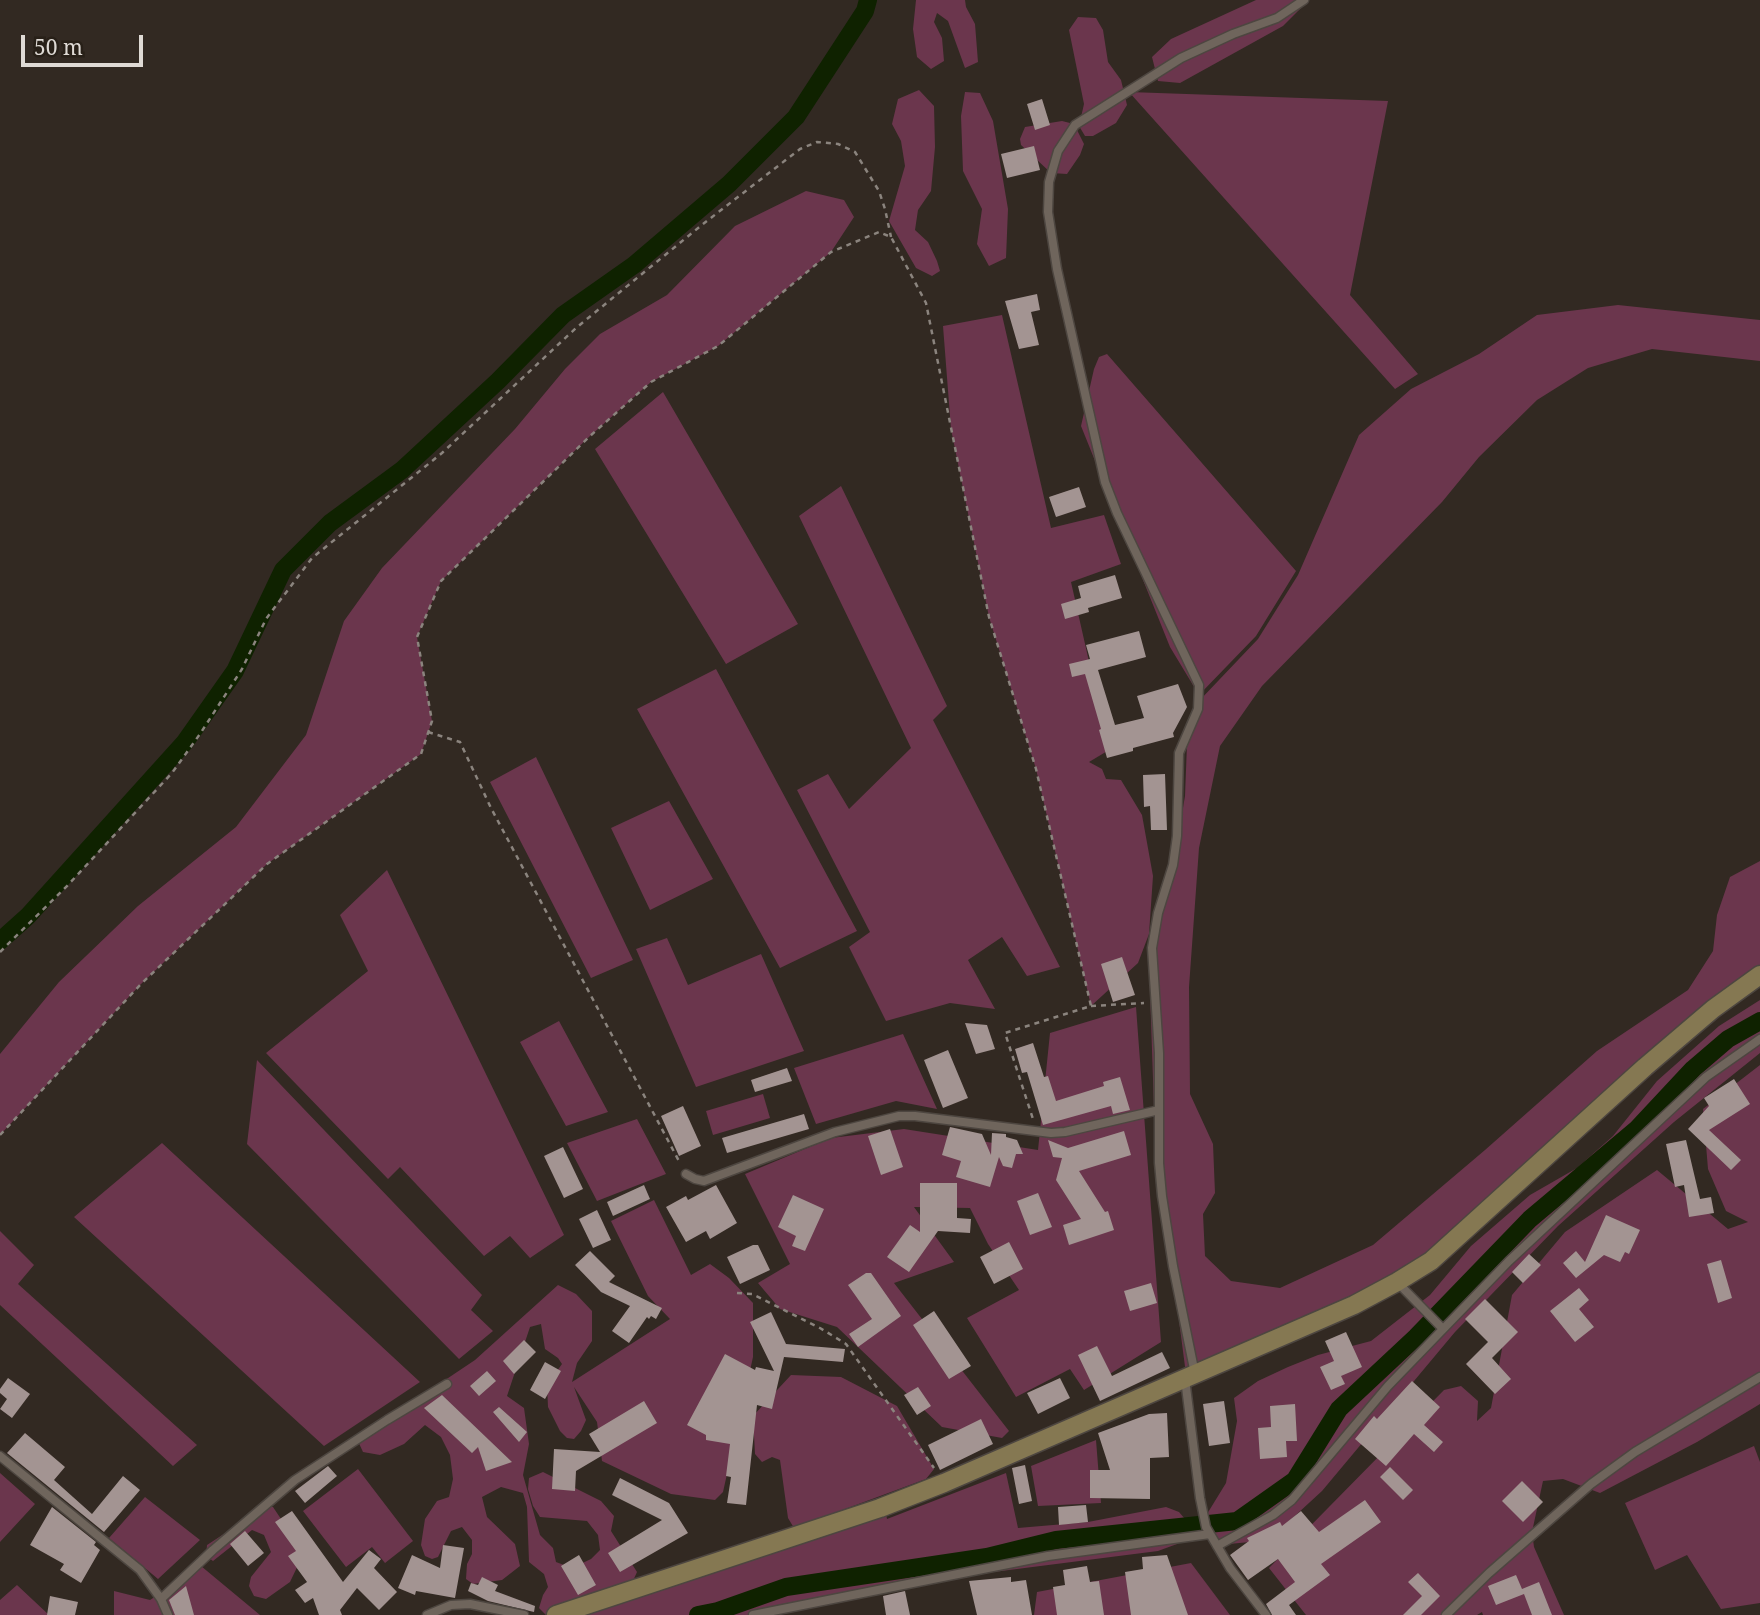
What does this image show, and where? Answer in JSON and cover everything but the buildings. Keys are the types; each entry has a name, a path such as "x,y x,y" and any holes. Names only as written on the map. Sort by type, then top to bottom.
{"street":[{"path":"556,1615 880,1508 944,1483 1354,1305 1397,1282 1441,1252 1645,1067 1713,1009 1760,975"}],"lane":[{"path":"1266,1615 1230,1569 1217,1546 1208,1530 1200,1498 1190,1376 1159,1163 1159,1053 1154,1002 1153,939 1173,865 1177,836 1179,753 1198,709 1199,685 1117,513 1105,482 1057,268 1048,212 1049,182 1058,151 1075,124 1181,58 1233,34 1277,18 1304,0"},
{"path":"1217,1546 1292,1500 1388,1386 1509,1261 1706,1077 1760,1039"},
{"path":"686,1174 704,1181 835,1132 899,1116 1037,1132 1065,1132 1159,1110"},
{"path":"1397,1282 1413,1301 1443,1328"},
{"path":"1446,1615 1489,1573 1591,1484 1635,1452 1760,1377"},
{"path":"161,1599 213,1550 295,1480 447,1384"},
{"path":"0,1456 140,1570 161,1599 168,1615"},
{"path":"753,1615 1048,1556 1208,1530"},
{"path":"427,1615 451,1605 470,1604 524,1615"}],"path":[{"path":"0,952 68,885 172,773 242,670 266,619 312,558 442,453 576,328 800,149 817,142 838,144 855,152 879,191 886,209 891,237 926,303 989,617 1036,769 1091,1006"},
{"path":"0,1135 141,984 267,864 421,754 432,721 416,637 441,581 590,436 651,382 718,346 831,252 879,232 891,237"},
{"path":"428,733 460,742 491,808 686,1174"},
{"path":"1037,1132 1005,1033 1091,1006 1154,1002"},
{"path":"737,1293 752,1294 846,1344 944,1483"}],"shaded area":[{"path":"916,0 965,0 975,24 978,62 965,68 948,21 937,13 934,22 942,38 944,61 931,69 917,57 913,29"},
{"path":"1256,0 1309,0 1283,26 1180,83 1158,81 1152,57 1171,39"},
{"path":"1078,17 1096,18 1103,30 1108,62 1121,80 1127,105 1116,123 1093,136 1085,136 1079,126 1084,104 1069,30"},
{"path":"919,90 934,106 935,147 931,191 918,210 915,230 928,242 937,261 940,271 932,276 916,268 889,221 905,166 901,141 892,124 898,99"},
{"path":"965,92 980,93 993,121 1008,209 1006,258 989,266 977,244 982,209 963,171 961,116"},
{"path":"1129,92 1388,101 1350,295 1418,374 1395,389"},
{"path":"1062,121 1074,124 1084,144 1067,174 1051,173 1021,145 1020,139 1025,127"},
{"path":"806,191 844,200 854,217 831,252 718,346 651,382 590,436 441,581 417,637 432,721 421,754 267,864 141,984 0,1135 0,1054 59,982 138,906 236,827 306,735 344,621 382,568 515,429 565,369 600,334 667,295 735,226"},
{"path":"1618,305 1760,320 1760,361 1652,349 1588,368 1537,400 1479,457 1442,502 1262,686 1220,746 1199,848 1189,987 1190,1094 1213,1144 1215,1193 1203,1214 1205,1256 1231,1281 1280,1288 1373,1245 1597,1051 1688,990 1713,951 1717,915 1730,877 1760,861 1760,979 1650,1070 1464,1237 1363,1311 1187,1382 1155,1136 1149,964 1173,867 1185,796 1187,744 1199,701 1258,639 1298,575 1359,435 1411,389 1479,354 1537,315"},
{"path":"1002,315 1051,528 1104,515 1121,564 1071,582 1109,750 1089,762 1102,769 1106,779 1121,780 1142,815 1153,876 1149,934 1138,963 1091,1006 1036,769 989,617 951,429 943,326"},
{"path":"1107,354 1296,571 1256,636 1199,695 1170,647 1081,426 1094,369 1099,357"},
{"path":"663,392 798,624 726,664 595,449"},
{"path":"841,486 947,706 933,720 1060,967 1027,976 1002,937 968,960 995,1009 950,1003 886,1021 849,947 870,932 797,790 828,774 849,809 911,748 799,516"},
{"path":"716,669 857,931 780,968 637,709"},
{"path":"536,757 633,960 591,978 490,782"},
{"path":"669,801 713,879 650,910 611,828"},
{"path":"387,870 564,1235 530,1258 510,1236 484,1256 400,1167 388,1179 266,1053 368,971 340,915"},
{"path":"667,938 688,985 761,954 804,1051 696,1087 636,949"},
{"path":"1760,1000 1760,1053 1674,1122 1558,1226 1455,1332 1322,1491 1285,1525 1250,1542 1229,1544 1213,1539 1207,1514 1226,1483 1237,1421 1234,1398 1258,1381 1288,1367 1318,1355 1371,1341 1430,1295 1471,1246 1530,1195 1577,1168 1613,1136 1657,1081 1719,1026"},
{"path":"1136,1007 1161,1342 1084,1390 1070,1369 1016,1397 967,1318 1019,1290 988,1244 970,1208 914,1207 954,1262 894,1283 1009,1431 1002,1438 942,1427 837,1327 780,1309 758,1283 790,1264 745,1174 831,1138 904,1129 1038,1150 1050,1033"},
{"path":"559,1021 608,1112 566,1126 520,1042"},
{"path":"903,1034 937,1109 896,1101 816,1124 794,1068"},
{"path":"257,1060 482,1295 471,1310 493,1331 459,1359 247,1144"},
{"path":"1760,1065 1760,1404 1697,1442 1600,1493 1563,1479 1543,1481 1532,1532 1534,1547 1564,1615 1483,1615 1482,1612 1477,1615 1306,1615 1269,1568 1444,1390 1461,1386 1478,1401 1477,1421 1491,1408 1512,1295 1565,1232 1657,1170 1728,1229 1748,1222 1726,1211 1708,1169 1703,1109"},
{"path":"763,1094 770,1118 713,1135 706,1111"},
{"path":"637,1119 666,1174 597,1201 567,1143"},
{"path":"162,1143 420,1382 324,1446 74,1217"},
{"path":"654,1200 691,1275 710,1264 729,1278 753,1303 753,1357 723,1492 715,1500 671,1494 602,1461 597,1422 574,1387 586,1420 574,1439 567,1438 560,1431 548,1407 547,1385 562,1364 545,1349 541,1324 530,1327 507,1396 524,1408 529,1444 523,1475 540,1535 553,1548 556,1562 572,1568 591,1559 600,1550 598,1535 587,1521 540,1517 533,1506 528,1489 529,1478 543,1472 601,1501 614,1516 611,1531 637,1572 632,1583 555,1615 546,1615 539,1608 548,1587 544,1574 529,1562 527,1507 523,1493 501,1487 482,1497 487,1517 515,1544 520,1566 502,1580 473,1584 466,1579 467,1564 472,1554 472,1540 462,1527 451,1531 438,1557 432,1559 425,1556 421,1545 425,1519 437,1501 449,1497 453,1479 450,1455 441,1437 425,1425 404,1444 380,1455 363,1452 357,1439 475,1360 558,1285 576,1294 592,1311 592,1341 577,1363 572,1382 670,1319 648,1296 611,1221"},
{"path":"0,1231 34,1265 18,1284 197,1445 173,1466 0,1305"},
{"path":"791,1375 841,1377 897,1406 934,1469 926,1479 794,1528 788,1518 780,1460 772,1457 762,1462 755,1454 753,1416"},
{"path":"1096,1440 1101,1503 1038,1506 1031,1466"},
{"path":"1754,1446 1760,1462 1760,1603 1721,1609 1687,1555 1655,1570 1625,1503"},
{"path":"358,1469 413,1541 385,1563 372,1547 346,1567 303,1511"},
{"path":"0,1473 35,1504 0,1542"},
{"path":"1006,1473 1018,1528 1088,1522 1166,1507 1179,1512 1185,1519 1188,1524 1187,1535 1177,1544 1158,1551 923,1581 768,1615 580,1615 885,1509 887,1519"},
{"path":"145,1497 200,1540 158,1579 109,1538"},
{"path":"265,1507 273,1507 289,1531 301,1559 290,1582 266,1599 254,1596 249,1586 251,1577 271,1552 264,1535 252,1530 213,1561 206,1556 207,1545"},
{"path":"1191,1563 1230,1615 1034,1615 1037,1592"},
{"path":"201,1566 260,1615 114,1615 114,1591 150,1600"},
{"path":"17,1585 49,1615 0,1615 0,1600"}],"waterway":[{"path":"0,941 28,916 185,742 235,671 283,570 330,523 402,470 498,381 563,315 634,265 729,184 796,117 865,11 868,0"},
{"path":"698,1615 718,1611 786,1587 987,1557 1056,1540 1237,1521 1295,1480 1339,1409 1416,1337 1530,1219 1637,1129 1693,1069 1728,1039 1760,1021"}]}
